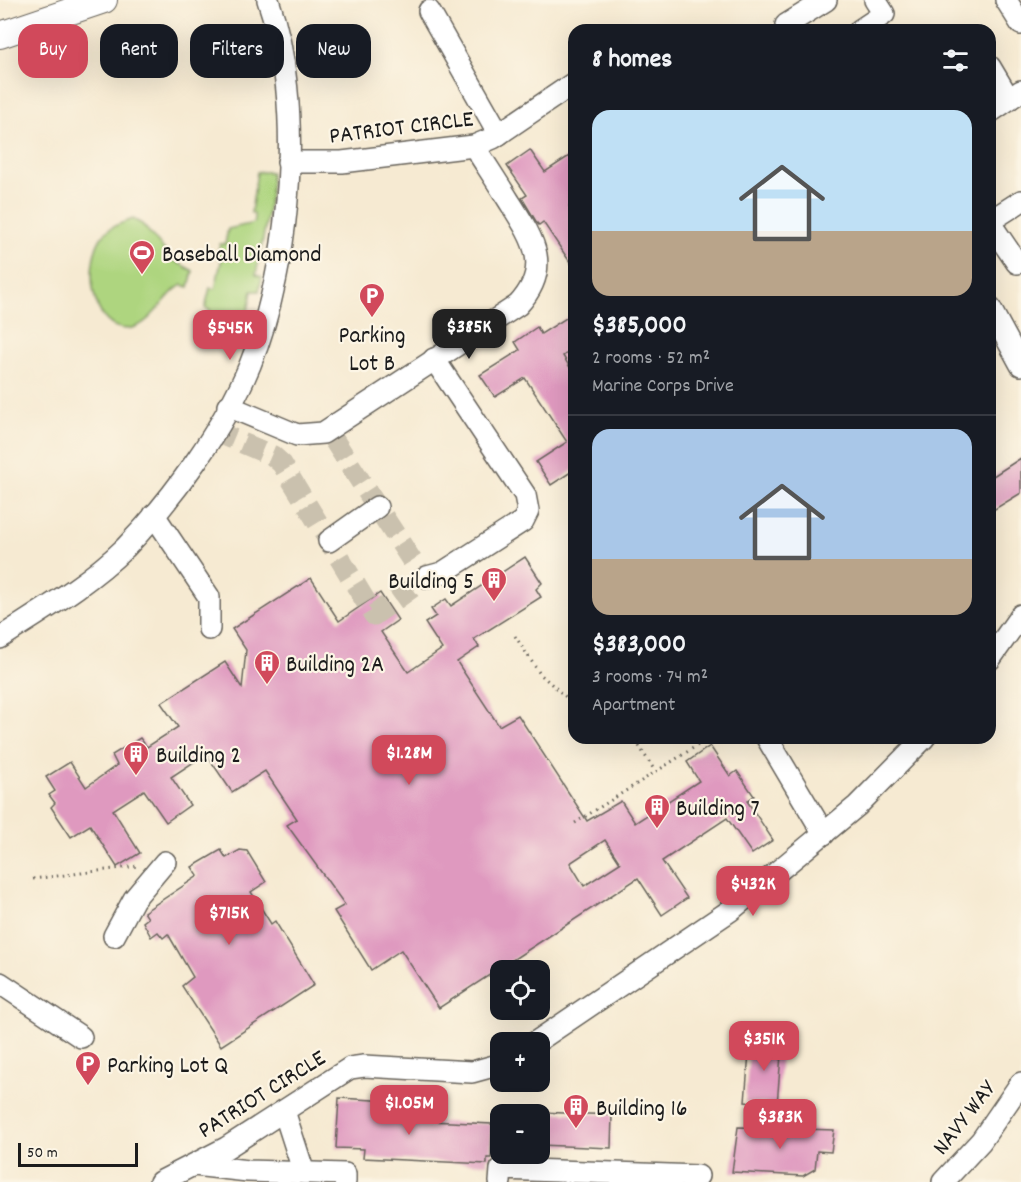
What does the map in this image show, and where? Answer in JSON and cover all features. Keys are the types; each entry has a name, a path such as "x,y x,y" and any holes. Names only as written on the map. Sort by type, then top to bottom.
{"main road":[{"path":"0,35 104,0"}],"street":[{"path":"0,638 90,579 154,515 206,447 250,365 273,286 288,187 288,99 277,26 268,0"},
{"path":"788,24 826,0"},
{"path":"869,24 884,14 875,0"},
{"path":"1006,0 1021,24"},
{"path":"429,11 499,134"},
{"path":"996,74 1015,95 996,108"},
{"name":"PATRIOT CIRCLE","path":"288,162 342,162 474,146 499,134 568,87"},
{"path":"228,406 297,435 310,436 328,431 518,305 528,295 537,267 533,242 474,146"},
{"path":"996,218 1021,201"},
{"path":"996,231 1017,263 1021,261"},
{"path":"996,319 1021,365"},
{"path":"427,577 435,577 460,562 523,520 528,511 525,495 434,359"},
{"path":"329,541 377,507"},
{"path":"154,515 209,597 208,629"},
{"path":"996,650 1021,615"},
{"path":"771,744 824,834"},
{"path":"550,1033 731,910 862,801 918,744"},
{"path":"114,936 134,899 165,862"},
{"path":"0,983 81,1037"},
{"name":"PATRIOT CIRCLE","path":"160,1182 226,1148 350,1068 364,1066 472,1072 490,1069"},
{"name":"NAVY WAY","path":"943,1182 981,1141 1021,1083"},
{"path":"284,1111 304,1173"},
{"path":"194,1165 345,1178"},
{"path":"500,1182 501,1169 665,1179 698,1176"}],"path":[{"path":"515,636 540,674 568,699"},
{"path":"637,744 655,771"},
{"path":"575,823 699,744"},
{"path":"33,879 142,866"}],"green space":[{"path":"257,172 271,172 270,198 256,275 262,277 259,291 252,291 241,346 208,322 210,310 205,308 210,288 215,289 222,258 217,257 220,244 225,244 228,229 254,223 254,213 251,213"},
{"name":"Baseball Diamond","path":"133,219 142,224 173,260 193,271 189,287 182,285 176,289 144,322 132,328 118,327 106,320 98,308 92,276 93,259 98,244 108,230"}],"building":[{"path":"530,150 545,172 568,157 568,259 543,222 539,225 537,223 522,198 527,195 507,166"},
{"path":"568,317 568,352 563,356 568,364 568,474 551,485 536,462 567,442 525,378 495,397 480,375 520,350 515,342 537,327 541,334"},
{"path":"1021,458 1021,493 996,508 996,474"},
{"path":"525,557 542,583 536,589 541,597 474,639 479,647 457,662 499,726 518,715 587,821 621,801 635,823 699,781 687,762 710,746 730,776 737,771 754,796 747,801 773,840 752,854 727,818 662,861 687,898 662,915 638,878 512,960 490,960 490,975 439,1008 401,950 371,970 334,911 345,905 287,825 297,819 265,771 232,792 206,754 171,777 190,805 166,822 144,790 113,810 140,853 117,867 90,825 71,837 51,807 55,803 49,795 55,791 46,777 70,762 86,787 117,765 112,755 140,738 147,747 178,727 161,703 225,662 242,688 246,650 232,629 311,578 339,621 380,593 398,620 381,632 408,672 442,649 425,623 436,616 431,609 446,599 451,606","holes":["605,840 620,863 584,886 570,863"]},
{"path":"221,850 226,858 240,850 247,851 266,882 251,892 271,924 275,921 314,985 221,1046 182,986 193,977 168,934 163,938 158,932 151,937 143,922 148,918 144,912 198,876 192,867"},
{"path":"750,1040 782,1042 777,1105 745,1102"},
{"path":"339,1098 390,1101 389,1119 490,1124 490,1158 487,1158 487,1164 363,1158 364,1149 336,1148"},
{"name":"Building 16","path":"550,1112 612,1115 611,1148 550,1145"},
{"path":"738,1127 834,1130 831,1152 817,1151 815,1169 803,1176 732,1172"}],"tunnel":[{"path":"214,431 273,456 282,464 374,615 427,577 420,573 328,431"}],"place":[{"name":"Baseball Diamond","path":"142,276"},
{"name":"Parking Lot B","path":"372,319"},
{"name":"Building 5","path":"494,603"},
{"name":"Building 2A","path":"267,686"},
{"name":"Building 2","path":"136,777"},
{"name":"Building 7","path":"657,830"},
{"name":"Parking Lot Q","path":"88,1087"},
{"name":"Building 16","path":"576,1130"}]}
